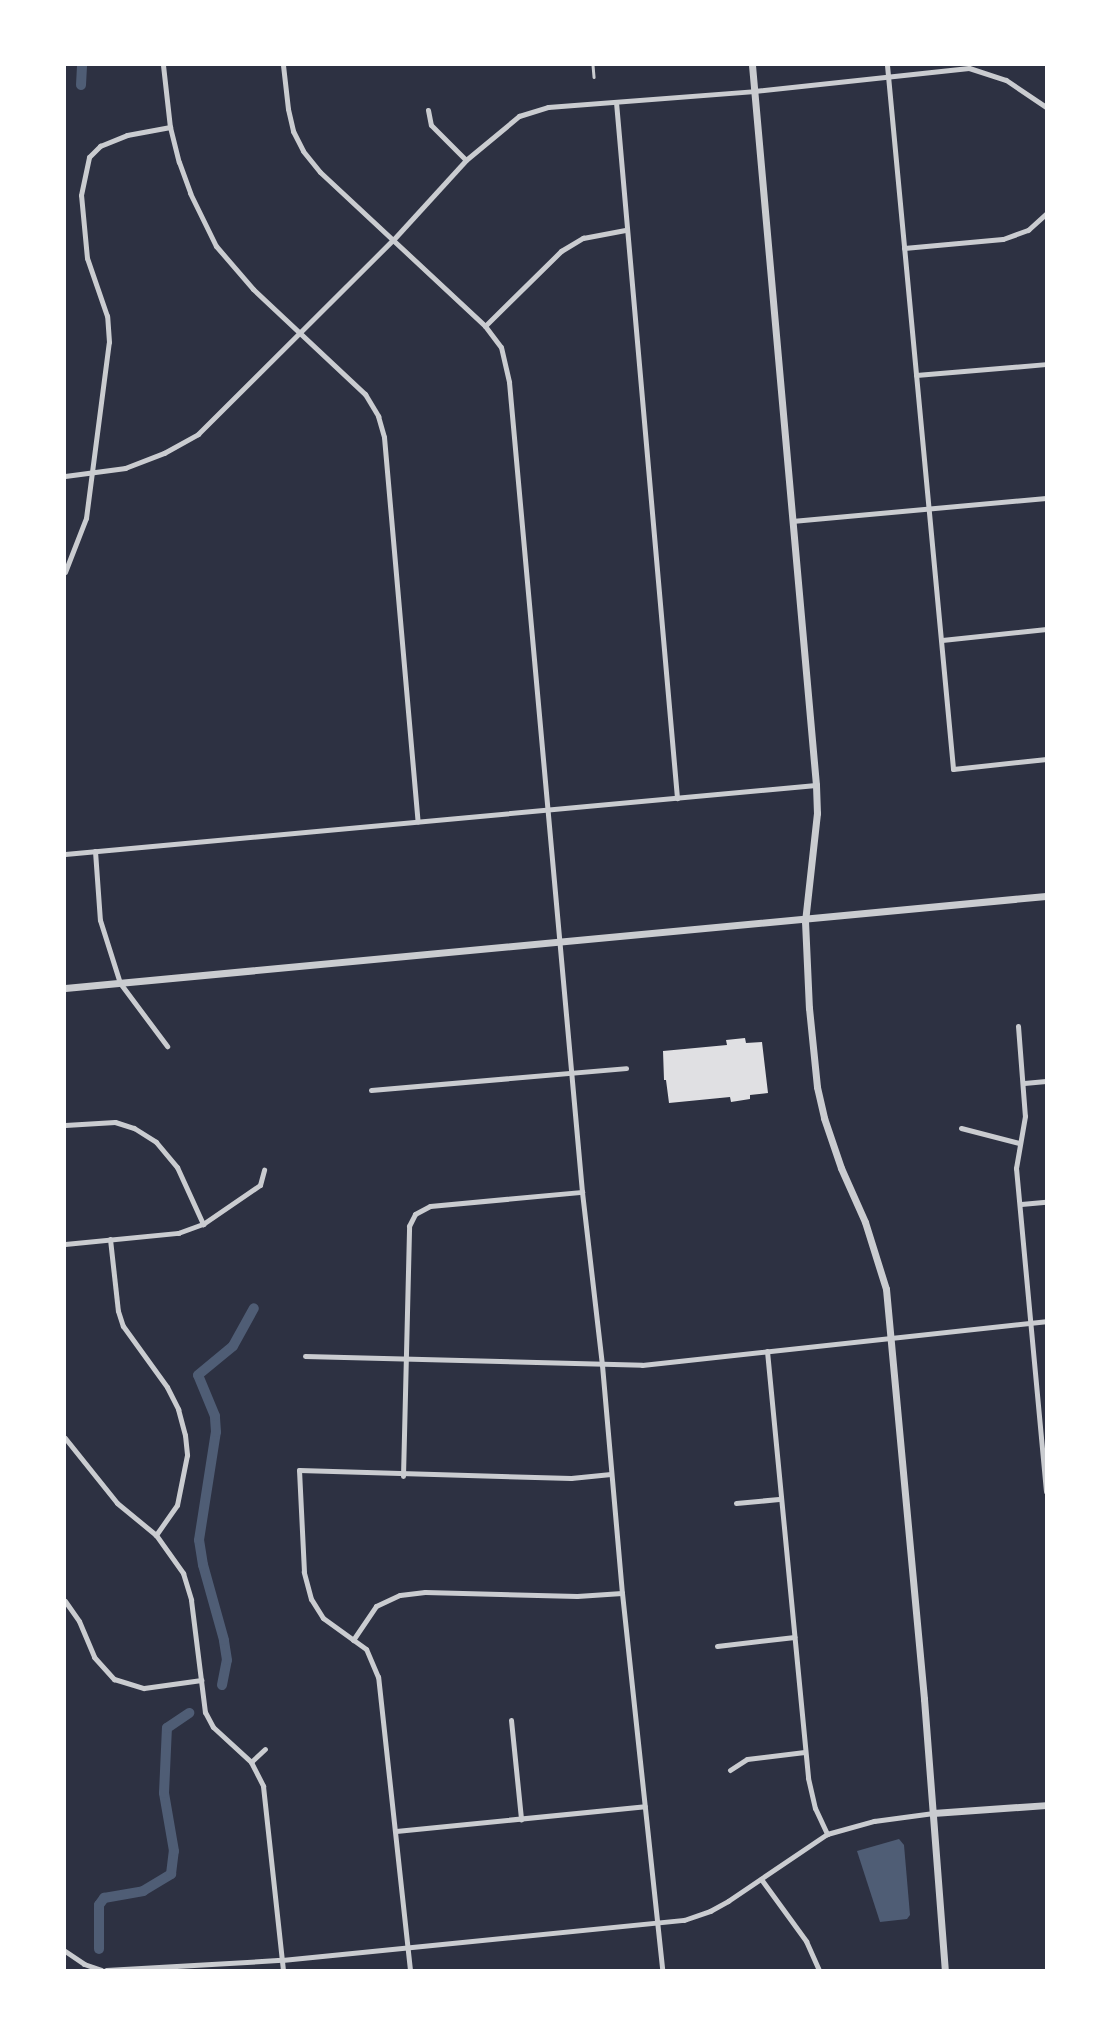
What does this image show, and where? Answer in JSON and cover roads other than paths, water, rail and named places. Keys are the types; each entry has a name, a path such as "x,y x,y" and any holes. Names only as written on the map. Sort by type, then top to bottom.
{"street":[{"path":"163,65 170,127 190,193 216,246 253,289 365,394 378,416 384,437 418,822"},
{"path":"283,65 293,131 303,151 320,172 485,326 500,347 509,382 582,1192 602,1365 622,1593 662,1970"},
{"path":"752,65 816,785 817,813 805,921 817,1087 832,1143 878,1257 892,1337 945,1970"},
{"path":"887,65 953,769 1046,759"},
{"path":"65,476 125,468 164,453 198,434 302,334 393,240 466,159 519,116 548,107 754,91 969,68 1006,80 1046,107"},
{"path":"616,102 625,230 677,797"},
{"path":"428,110 431,125 466,159"},
{"path":"65,572 86,518 109,342 107,316 87,258 81,195 93,151 127,135 170,127"},
{"path":"904,248 1003,239 1028,230 1046,214"},
{"path":"485,326 561,251 583,238 625,230"},
{"path":"916,375 1046,364"},
{"path":"792,521 1046,498"},
{"path":"942,640 1046,629"},
{"path":"65,854 816,785"},
{"path":"95,851 100,920 120,983 167,1046"},
{"path":"65,988 805,921 1046,896"},
{"path":"1018,1026 1025,1116 1018,1143 1016,1168 1044,1442 1046,1492"},
{"path":"371,1090 626,1068"},
{"path":"1024,1083 1046,1081"},
{"path":"65,1125 115,1122 134,1128 156,1142 177,1167 203,1224"},
{"path":"961,1128 1018,1143"},
{"path":"65,1244 178,1233 203,1224 260,1185 264,1170"},
{"path":"403,1476 410,1226 415,1214 430,1206 582,1192"},
{"path":"1021,1204 1046,1202"},
{"path":"110,1239 118,1311 123,1326 167,1387 178,1409 185,1435 187,1455 177,1505 156,1535"},
{"path":"305,1356 405,1361 642,1364 1046,1321"},
{"path":"767,1351 805,1752 815,1808 827,1834"},
{"path":"65,1438 117,1503 156,1535 183,1573 191,1600 205,1712 213,1727 251,1762 262,1786 283,1970"},
{"path":"410,1970 378,1677 366,1649 323,1618 311,1599 304,1572 299,1470 403,1476 571,1478 611,1474"},
{"path":"736,1503 779,1499"},
{"path":"353,1640 376,1606 400,1595 425,1592 577,1596 622,1593"},
{"path":"65,1601 79,1621 94,1657 114,1679 144,1688 201,1680"},
{"path":"717,1646 794,1637"},
{"path":"511,1720 521,1819"},
{"path":"251,1762 265,1749"},
{"path":"730,1770 747,1759 805,1752"},
{"path":"65,1951 84,1964 103,1970 160,1969 282,1960 684,1920 710,1912 827,1834 874,1821 1046,1805"},
{"path":"396,1831 645,1806"},
{"path":"761,1879 806,1941 819,1970"}],"lane":[{"path":"593,65 594,77"}],"water":[{"path":"899,1839 904,1845 910,1915 907,1919 880,1922 857,1851"}],"waterway":[{"path":"81,85 82,65"},
{"path":"222,1685 227,1660 224,1640 203,1565 199,1540 216,1432 215,1416 198,1375 233,1346 254,1308"},
{"path":"99,1949 99,1905 104,1898 143,1891 171,1874 174,1851 164,1793 167,1728 189,1713"}]}
